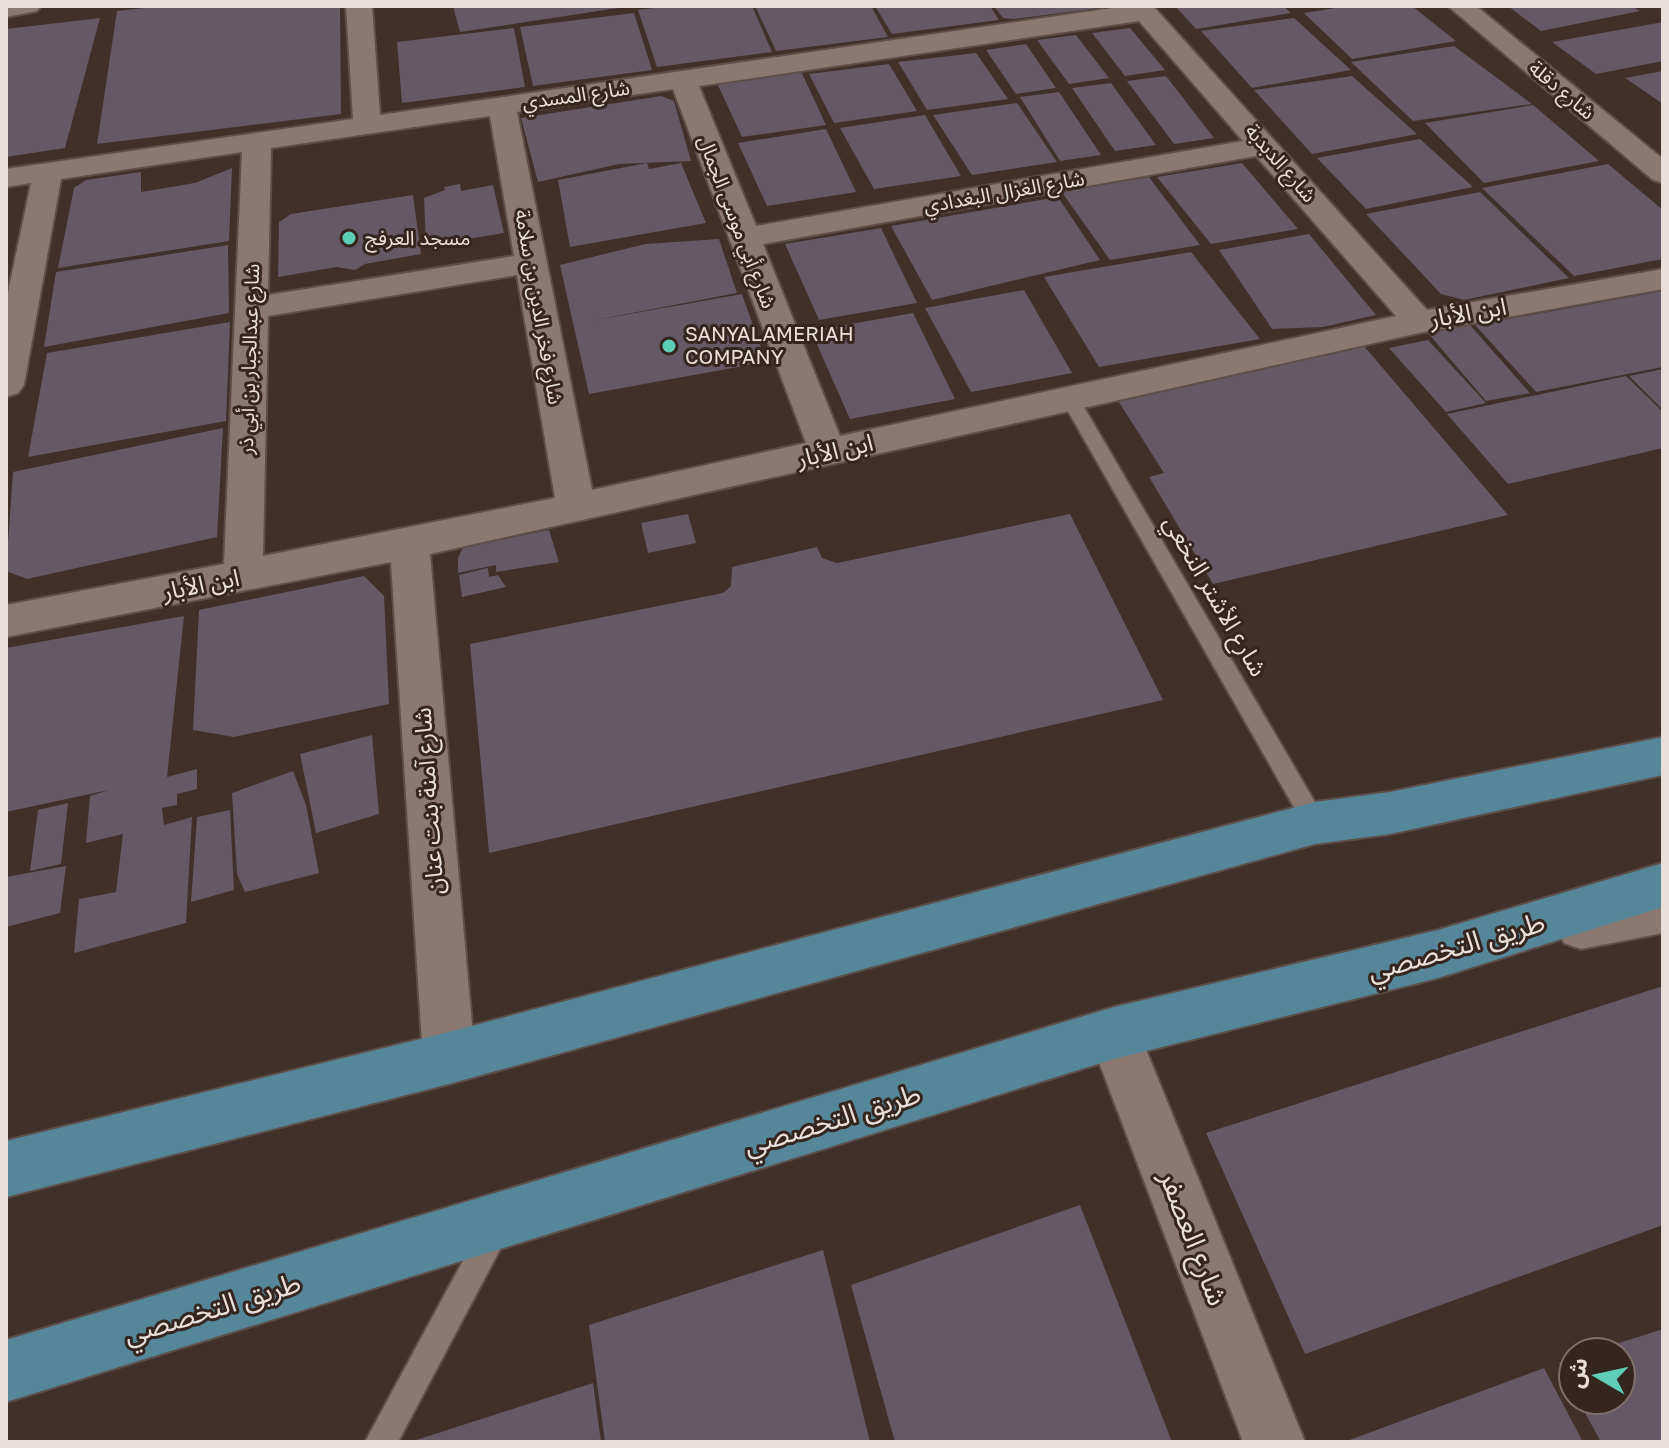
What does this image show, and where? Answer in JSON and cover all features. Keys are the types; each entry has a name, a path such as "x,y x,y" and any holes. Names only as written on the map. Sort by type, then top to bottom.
{"main road":[{"path":"6,1169 449,1058 1315,823 1390,813 1663,756"},
{"name":"طريق التخصصي","path":"6,1371 1114,1033 1438,954 1663,885"}],"street":[{"path":"6,9 28,6"},
{"path":"359,6 367,124"},
{"name":"شارع دقلة","path":"1461,6 1663,174"},
{"name":"شارع المسدي","path":"6,178 1142,10"},
{"name":"شارع الدبدبة","path":"1142,10 1267,146 1419,322"},
{"name":"شارع أبي موسى الجمال","path":"683,79 742,238 828,453"},
{"name":"شارع فخر الدين بن سلامة","path":"502,105 576,508"},
{"name":"شارع عبدالجبار بن أبي ذر","path":"243,578 257,140"},
{"name":"شارع الغزال البغدادي","path":"742,238 1267,146"},
{"path":"9,364 48,172"},
{"path":"250,308 532,263"},
{"name":"ابن الأبار","path":"6,621 409,544 1419,322 1663,279"},
{"name":"شارع آمنة بنت عنان","path":"409,544 449,1058"},
{"path":"1438,954 1663,910"},
{"name":"شارع العصفر","path":"1114,1033 1274,1442"}],"lane":[{"name":"شارع الأشتر النخعي","path":"1069,397 1315,823"},
{"path":"381,1442 501,1219"}],"building":[{"path":"162,6 340,6 341,114 97,144 117,11"},
{"path":"453,6 618,6 618,8 460,32"},
{"path":"670,6 752,6 772,52 657,67 638,10"},
{"path":"755,6 871,6 888,37 776,51"},
{"path":"875,6 990,6 999,20 892,34"},
{"path":"994,6 1099,8 1014,19 1003,18"},
{"path":"1175,6 1283,6 1291,13 1196,29"},
{"path":"1348,6 1412,6 1456,41 1352,59 1304,13"},
{"path":"1508,6 1632,6 1640,11 1541,31"},
{"path":"634,13 652,70 533,86 520,27"},
{"path":"100,18 65,148 6,157 6,29"},
{"path":"1294,18 1351,70 1252,88 1201,31"},
{"path":"1663,22 1663,61 1596,74 1552,42"},
{"path":"514,28 525,87 402,103 397,42"},
{"path":"1130,28 1165,70 1125,76 1092,33"},
{"path":"1076,35 1109,78 1069,84 1037,40"},
{"path":"1026,44 1056,88 1016,94 986,50"},
{"path":"1454,46 1532,104 1413,121 1351,62"},
{"path":"976,53 1008,99 927,110 898,62"},
{"path":"889,64 917,111 834,123 809,74"},
{"path":"800,69 826,125 742,137 716,81"},
{"path":"1663,71 1663,104 1625,78"},
{"path":"1166,76 1214,138 1174,144 1127,81"},
{"path":"1352,76 1417,134 1312,154 1254,90"},
{"path":"1111,83 1156,145 1115,151 1072,88"},
{"path":"1059,92 1101,155 1060,161 1020,97"},
{"path":"661,96 674,101 691,161 619,164 538,182 521,118"},
{"path":"1017,103 1057,162 972,175 933,115"},
{"path":"1533,105 1599,161 1484,183 1425,123"},
{"path":"925,115 961,176 874,189 840,128"},
{"path":"826,129 856,192 767,206 738,143"},
{"path":"1420,139 1473,187 1366,209 1317,158"},
{"path":"647,163 649,169 681,163 706,223 570,247 558,180"},
{"path":"1242,163 1298,229 1211,244 1157,177"},
{"path":"1608,164 1663,210 1663,259 1574,276 1482,188"},
{"path":"232,168 229,241 58,268 74,188 86,180 141,172 141,192 195,183"},
{"path":"1149,177 1200,245 1110,260 1061,191"},
{"path":"460,184 461,191 493,185 504,233 426,246 424,198 445,190 444,187"},
{"path":"1480,192 1569,278 1464,300 1441,294 1366,214"},
{"name":"مسجد العرفج","path":"413,195 421,254 365,264 355,270 337,267 278,277 279,222 291,214"},
{"path":"1058,197 1100,260 932,300 891,226"},
{"path":"881,228 917,303 819,320 785,244"},
{"path":"1309,234 1376,315 1323,327 1272,329 1219,250"},
{"path":"719,239 737,293 590,321 742,294 766,362 589,394 560,265 645,244"},
{"path":"228,245 229,313 44,347 56,272"},
{"path":"1191,252 1260,339 1099,367 1044,277"},
{"path":"1024,290 1072,373 971,392 925,308"},
{"path":"1663,291 1663,367 1536,392 1475,325"},
{"path":"913,313 955,399 850,419 811,331"},
{"path":"230,322 226,421 28,457 47,353"},
{"path":"1470,325 1530,393 1486,401 1428,333"},
{"path":"1428,340 1486,403 1446,412 1389,348"},
{"path":"1364,346 1508,515 1213,584 1149,477 1164,473 1117,399"},
{"path":"1663,369 1663,410 1629,376"},
{"path":"1626,376 1663,412 1663,448 1508,484 1447,414"},
{"path":"223,428 217,537 27,579 6,571 13,472"},
{"path":"688,514 696,543 648,553 641,523"},
{"path":"1070,514 1163,700 489,853 470,644 723,593 731,586 732,567 817,547 822,558 837,563"},
{"path":"549,530 559,562 496,572 496,565 458,573 458,558 463,547"},
{"path":"488,568 489,577 498,575 506,587 462,597 459,575"},
{"path":"364,576 384,596 389,704 234,737 193,730 199,610"},
{"path":"184,616 167,777 197,769 197,789 177,794 177,805 162,808 164,825 192,817 186,923 74,953 79,899 116,892 123,834 86,843 90,796 109,790 6,812 6,648"},
{"path":"372,735 379,814 316,833 300,754"},
{"path":"293,771 306,805 319,873 245,892 237,874 232,793"},
{"path":"68,803 61,864 30,871 38,810"},
{"path":"230,810 234,890 191,902 197,817"},
{"path":"66,866 60,913 6,927 6,877"},
{"path":"1663,986 1663,1225 1305,1354 1206,1133"},
{"path":"1080,1205 1172,1442 895,1442 851,1285"},
{"path":"823,1250 870,1442 605,1442 589,1325"},
{"path":"1663,1329 1663,1442 1601,1442 1587,1416 1637,1416 1637,1337"},
{"path":"1544,1368 1557,1393 1557,1416 1569,1416 1583,1442 1344,1442"},
{"path":"593,1383 601,1442 413,1442 413,1441"}],"place":[{"name":"مسجد العرفج","path":"349,238"},
{"name":"SANYALAMERIAH COMPANY","path":"669,346"}]}
